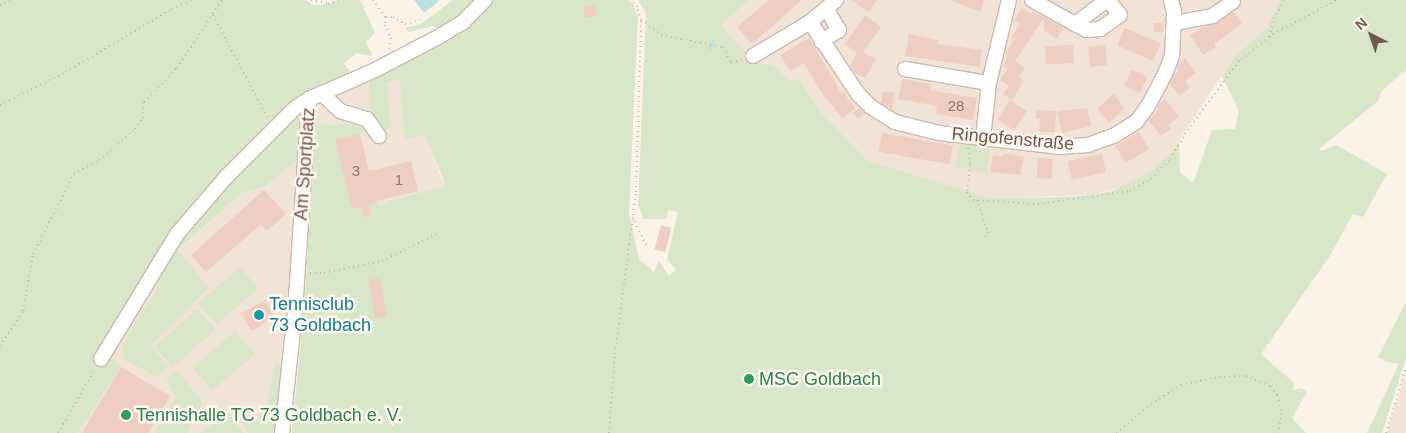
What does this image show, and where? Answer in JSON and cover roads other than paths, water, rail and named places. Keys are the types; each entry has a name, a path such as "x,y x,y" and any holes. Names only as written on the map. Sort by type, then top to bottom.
{"street":[{"name":"Am Sportplatz","path":"282,433 315,96 375,70 440,36 462,23 485,0"},
{"path":"976,139 1009,0"},
{"path":"1032,0 1075,24 1087,30 1100,29 1120,16 1107,0 1075,24"},
{"name":"Ringofenstraße","path":"810,22 858,94 882,115 894,122 939,133 976,139 1060,147 1088,145 1127,129 1137,121 1148,106 1172,56 1174,23 1171,0"},
{"path":"1174,23 1212,16 1233,2"},
{"path":"752,56 810,22 831,5 839,30 822,41"},
{"path":"905,69 990,83"},
{"path":"101,358 177,234 228,176 295,108 315,96 340,111 367,118 379,136"}],"water":[{"path":"414,0 438,0 439,1 424,13"}],"waterway":[{"path":"710,48 713,39"}],"place":[{"name":"Tennisclub 73 Goldbach","path":"259,315"},
{"name":"MSC Goldbach","path":"749,379"},
{"name":"Tennishalle TC 73 Goldbach e. V.","path":"126,415"}]}
